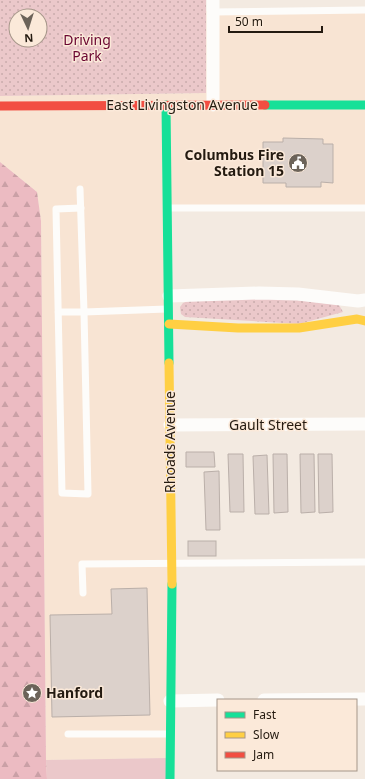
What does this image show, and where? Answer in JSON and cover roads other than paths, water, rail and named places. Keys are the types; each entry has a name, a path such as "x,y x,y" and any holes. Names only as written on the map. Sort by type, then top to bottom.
{"street":[{"path":"213,6 213,105"},
{"name":"Rhoads Avenue","path":"166,105 172,618 170,779"},
{"name":"East Livingston Avenue","path":"0,106 365,105"},
{"path":"169,303 259,293 298,294 360,310"},
{"path":"169,324 238,328 299,328 360,310"},
{"name":"Gault Street","path":"170,424 365,424"},
{"path":"170,701 217,700"}],"lane":[{"path":"213,6 365,10"},
{"path":"80,189 88,494 62,493 56,209 80,208"},
{"path":"168,208 365,208"},
{"path":"58,312 84,312 169,303"},
{"path":"83,593 82,564 365,562"},
{"path":"68,734 170,734"}],"place":[{"name":"Columbus Fire Station 15","path":"298,163"},
{"name":"Hanford","path":"32,693"}],"park label":[{"name":"Driving Park","path":"87,48"}]}
